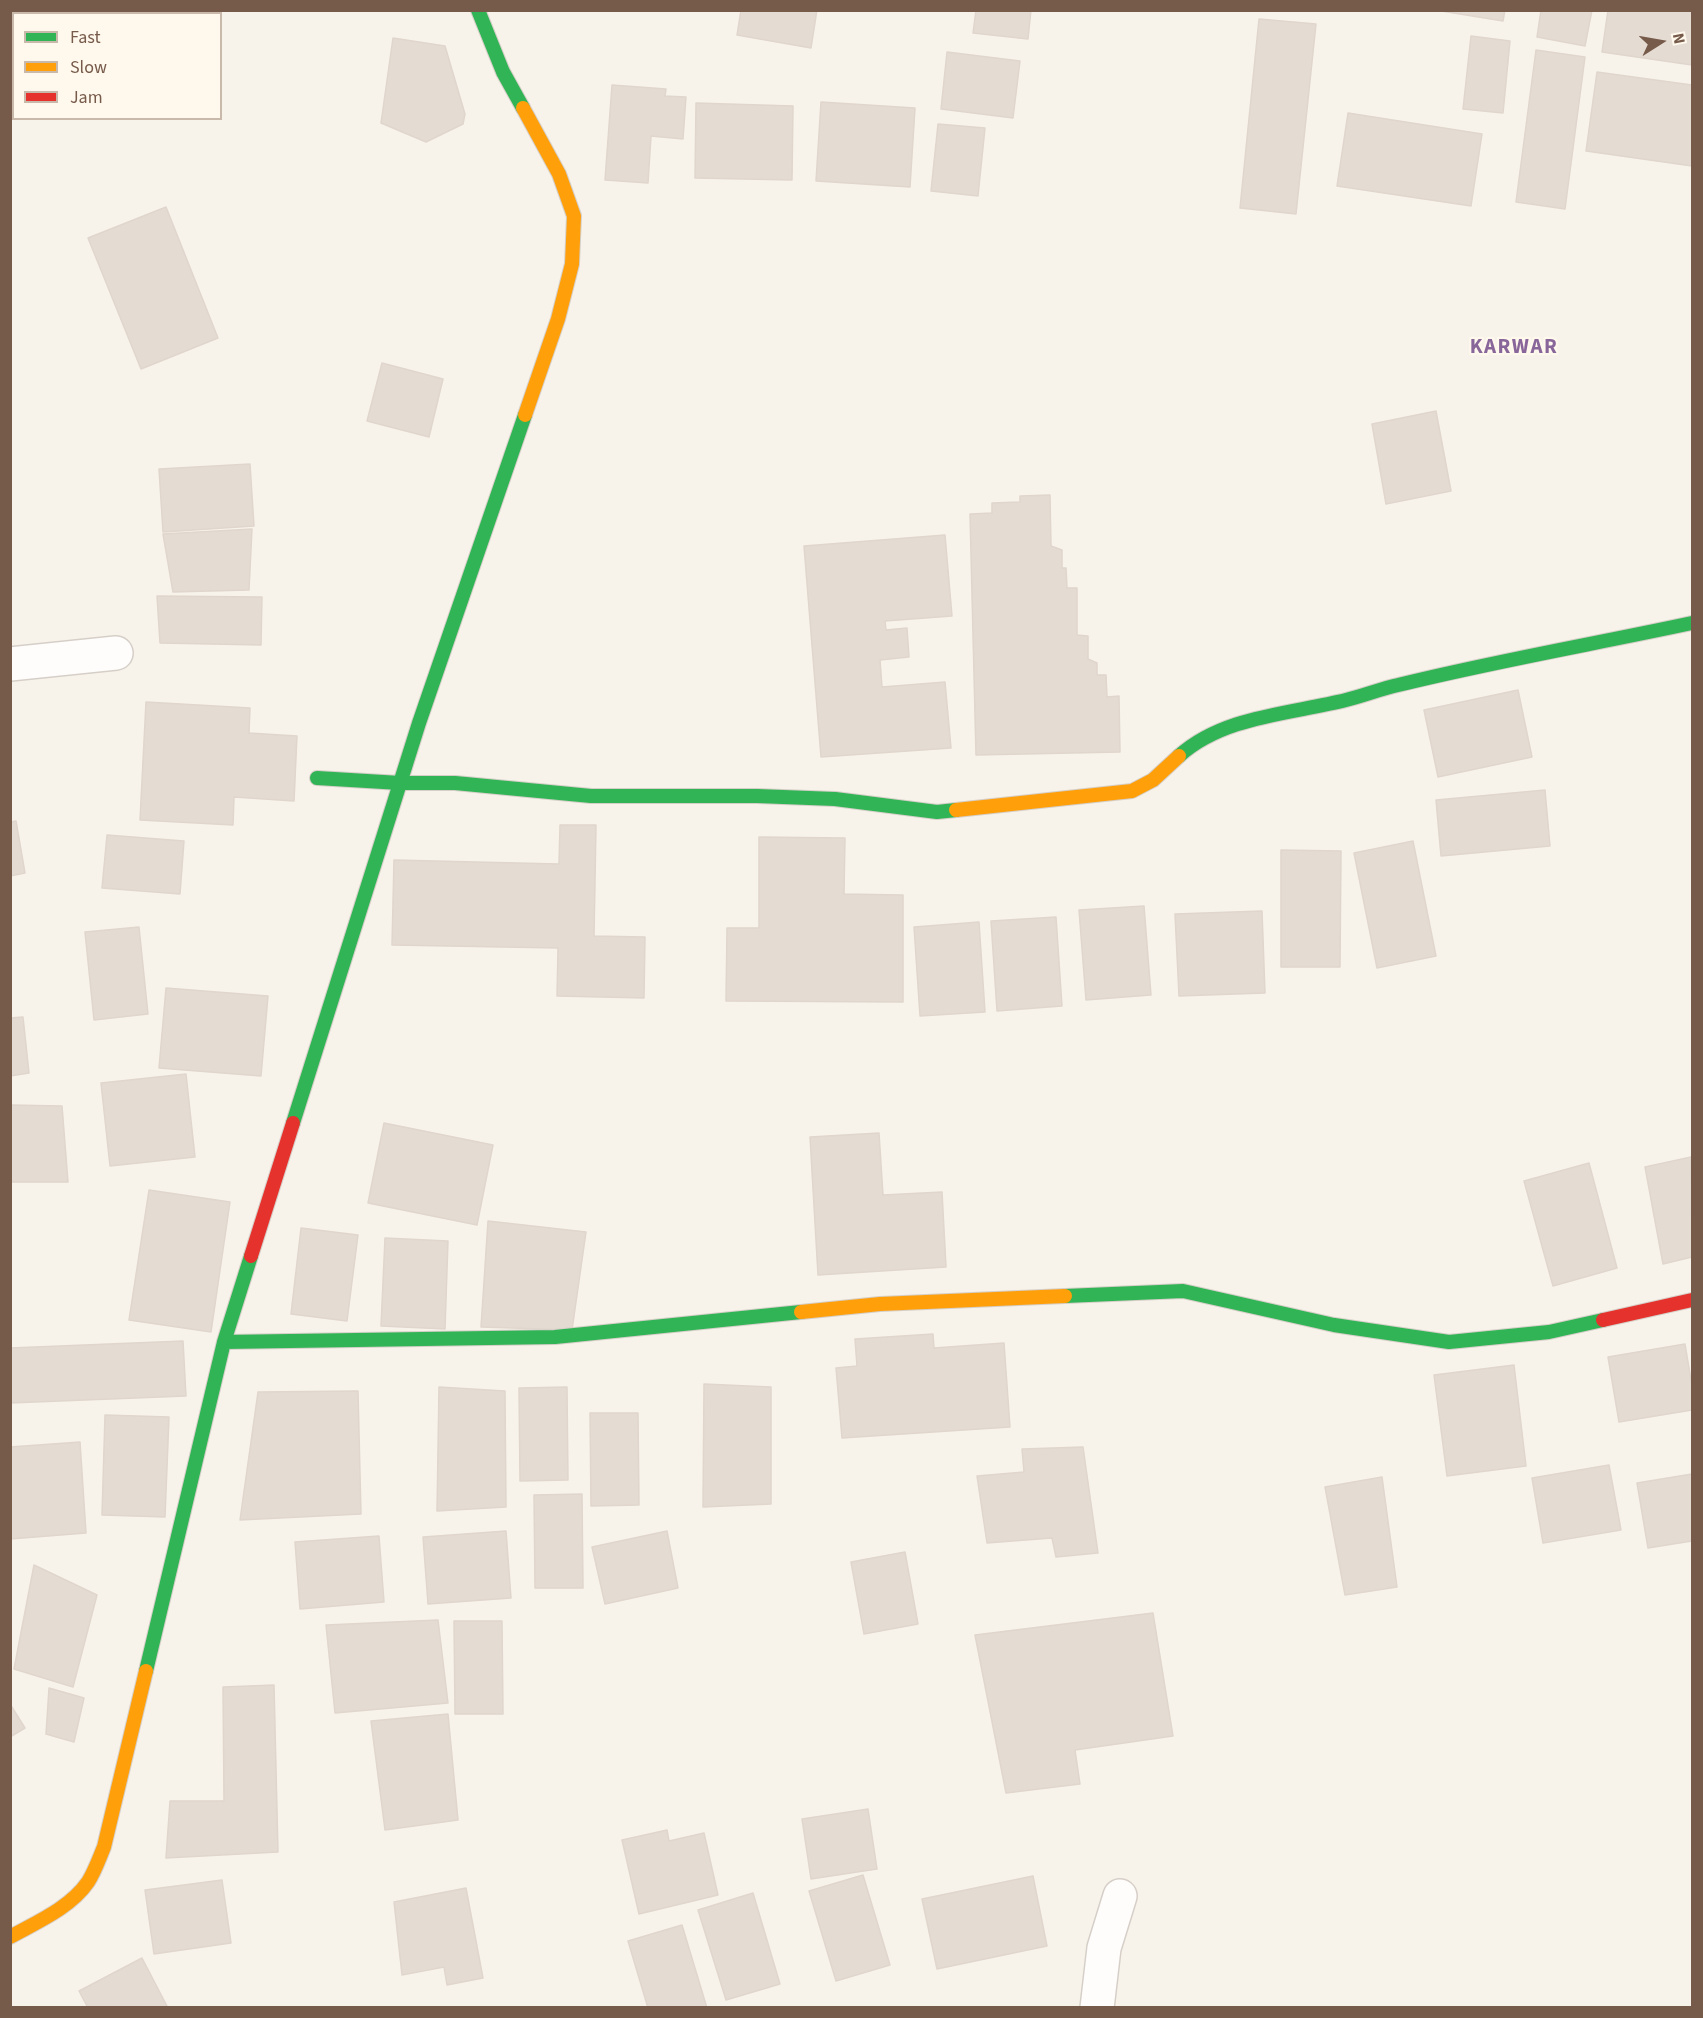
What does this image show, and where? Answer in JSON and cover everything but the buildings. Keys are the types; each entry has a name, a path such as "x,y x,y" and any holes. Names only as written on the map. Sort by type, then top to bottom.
{"street":[{"path":"10,1936 60,1908 82,1889 94,1870 104,1846 224,1342 400,783 558,319 572,264 574,216 559,174 503,72 478,10"},
{"path":"317,778 400,783 455,783 591,796 757,796 835,800 937,812 1132,791 1153,780 1189,747 1217,731 1253,720 1397,685 1692,623"},
{"path":"10,664 116,653"},
{"path":"224,1342 555,1337 880,1304 1183,1291 1334,1325 1449,1342 1549,1332 1692,1300"},
{"path":"1097,2007 1104,1948 1120,1896"}],"traffic: fast":[{"path":"478,10 503,72 523,108"},
{"path":"293,1123 419,723 525,415"},
{"path":"1179,756 1216,732 1258,718 1346,700 1471,668 1692,623"},
{"path":"317,778 400,783 455,783 591,796 757,796 835,799 937,812 956,810"},
{"path":"146,1671 224,1342 251,1256"},
{"path":"1065,1296 1183,1291 1334,1325 1449,1342 1549,1332 1603,1320"},
{"path":"224,1342 555,1337 801,1312"}],"traffic: slow":[{"path":"523,108 559,174 574,216 572,264 558,319 525,415"},
{"path":"956,810 1132,791 1153,780 1179,756"},
{"path":"801,1312 880,1304 1065,1296"},
{"path":"10,1937 63,1907 81,1891 93,1874 104,1847 146,1671"}],"traffic: jam":[{"path":"251,1256 293,1123"},
{"path":"1603,1320 1692,1300"}],"district":[{"name":"KARWAR","path":"1514,348"}]}
